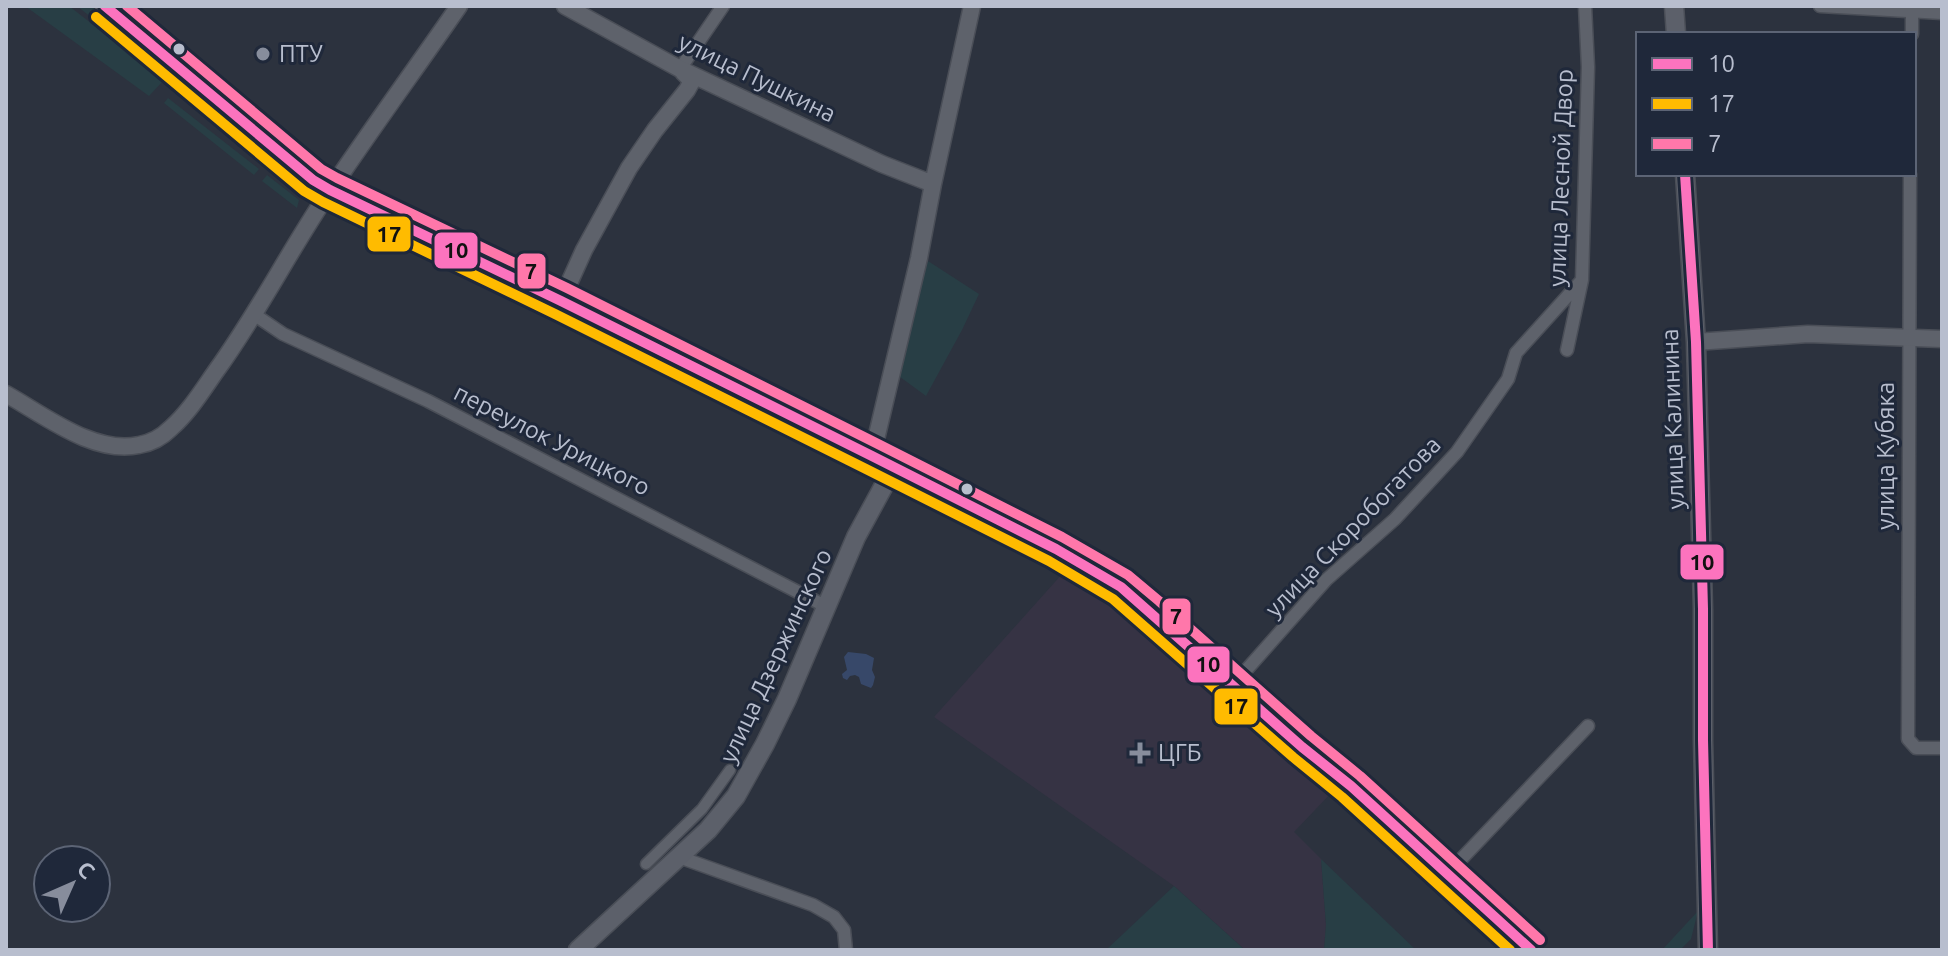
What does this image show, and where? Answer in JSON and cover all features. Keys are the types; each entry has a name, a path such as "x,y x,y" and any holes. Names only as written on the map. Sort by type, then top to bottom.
{"main road":[{"path":"105,6 281,154 330,190 894,467 1056,549 1121,587 1302,747 1351,786 1531,950"},
{"path":"1674,6 1676,32"},
{"name":"улица Калинина","path":"1685,176 1696,342 1708,950"},
{"name":"улица Дзержинского","path":"578,950 724,812 744,784 787,699 856,537 894,467"},
{"path":"1699,950 1707,920"}],"street":[{"path":"6,394 95,443 140,445 158,438 182,417 222,363 255,315 302,232 459,6"},
{"name":"улица Пушкина","path":"565,6 680,69 882,164 933,184"},
{"path":"561,301 584,250 629,168 692,81 680,69 723,6"},
{"path":"872,456 919,258 972,6"},
{"name":"улица Лесной Двор","path":"1567,350 1582,280 1588,67 1585,6"},
{"path":"1820,6 1942,13"},
{"path":"1912,9 1912,32"},
{"name":"улица Кубяка","path":"1910,176 1908,739 1916,748 1942,748"},
{"name":"улица Скоробогатова","path":"1233,685 1326,580 1395,519 1457,452 1508,379 1516,353 1582,280"},
{"name":"переулок Урицкого","path":"255,315 283,334 428,401 827,607"},
{"path":"1696,342 1808,334 1942,339"},
{"path":"1448,873 1588,726"},
{"path":"646,864 702,809 730,770"},
{"path":"679,857 813,905 834,917 844,930 846,950"}],"shaded area":[{"path":"25,6 69,6 164,80 149,96"},
{"path":"77,6 91,6 175,70 168,79"},
{"path":"168,98 259,169 254,175 164,103"},
{"path":"224,122 269,157 266,161 220,124"},
{"path":"267,175 299,200 297,208 262,181"},
{"path":"928,261 979,294 926,396 896,374"},
{"name":"ЦГБ","path":"1063,573 1140,615 1334,790 1294,832 1321,859 1326,925 1324,950 1245,950 1174,886 934,717"},
{"path":"1321,859 1416,950 1324,950 1326,925"},
{"path":"1174,886 1245,950 1106,950"},
{"path":"1698,911 1691,939 1680,950 1662,950"}],"water":[{"path":"848,652 874,658 872,670 875,677 871,688 861,684 855,675 847,680 843,678 842,674 847,670 844,657"}],"transit line":[{"name":"10","path":"105,6 313,180 330,190 872,456 1056,549 1121,587 1302,747 1351,786 1531,950"},
{"name":"7","path":"127,6 321,169 878,444 1062,537 1128,575 1360,776 1540,940"},
{"name":"17","path":"96,17 304,191 323,202 866,469 1049,561 1113,599 1342,797 1510,950"},
{"name":"10","path":"1685,176 1696,342 1708,950"}],"place":[{"name":"ПТУ","path":"263,54"},
{"name":"ЦГБ","path":"1140,753"}]}
